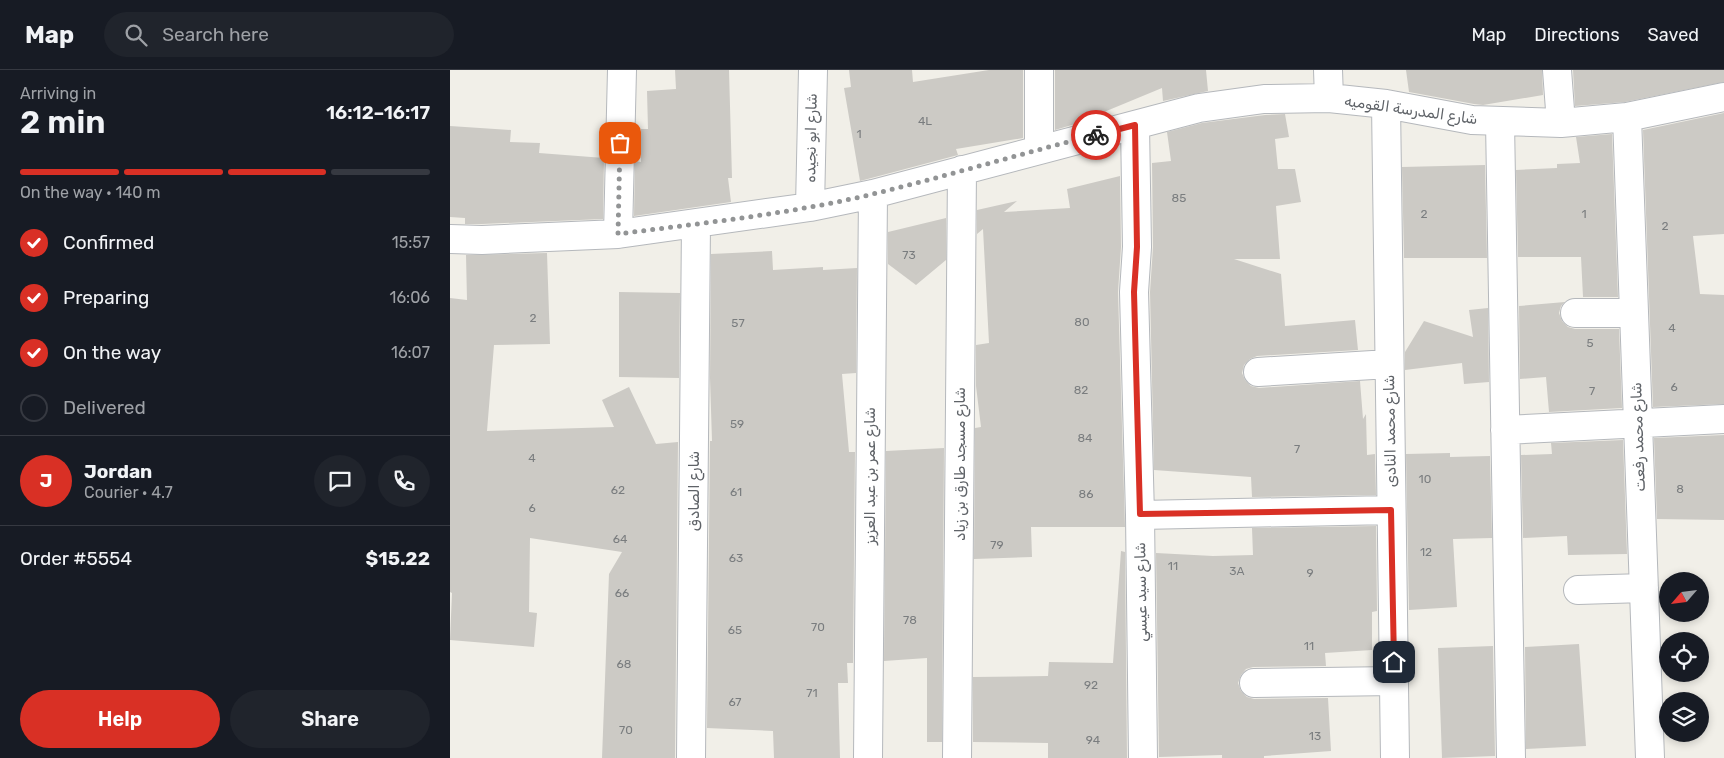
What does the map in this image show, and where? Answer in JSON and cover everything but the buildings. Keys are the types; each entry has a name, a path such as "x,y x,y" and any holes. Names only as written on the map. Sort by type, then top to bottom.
{"street":[{"path":"618,234 622,70"},
{"name":"شارع ابو نجيده","path":"810,207 812,70"},
{"path":"1038,70 1039,149"},
{"path":"1328,70 1330,98"},
{"path":"1557,70 1561,123"},
{"name":"شارع المدرسة القوميه","path":"450,239 482,240 618,234 810,207 873,194 1199,108 1264,99 1330,98 1386,104 1472,120 1561,123 1627,117 1724,97"},
{"name":"شارع محمد النادى","path":"1386,104 1395,758"},
{"name":"شارع محمد رفعت","path":"1627,117 1650,758"},
{"path":"1500,122 1511,758"},
{"name":"شارع سيد عيسي","path":"1135,125 1137,247 1134,292 1140,514 1143,758"},
{"name":"شارع مسجد طارق بن زياد","path":"957,758 962,170"},
{"name":"شارع عمر بن عبد العزيز","path":"868,758 873,194"},
{"name":"شارع الصادق","path":"691,758 696,224"},
{"path":"1575,313 1634,313"},
{"path":"1258,372 1389,364"},
{"path":"1505,430 1724,419"},
{"path":"1140,514 1391,510"},
{"path":"1578,590 1644,588"},
{"path":"1254,683 1394,681"}],"way so far":[{"path":"620,143 618,234 825,204 873,194 1096,135"}],"route":[{"path":"1096,135 1135,125 1137,247 1134,292 1140,514 1391,510 1394,662"}]}
